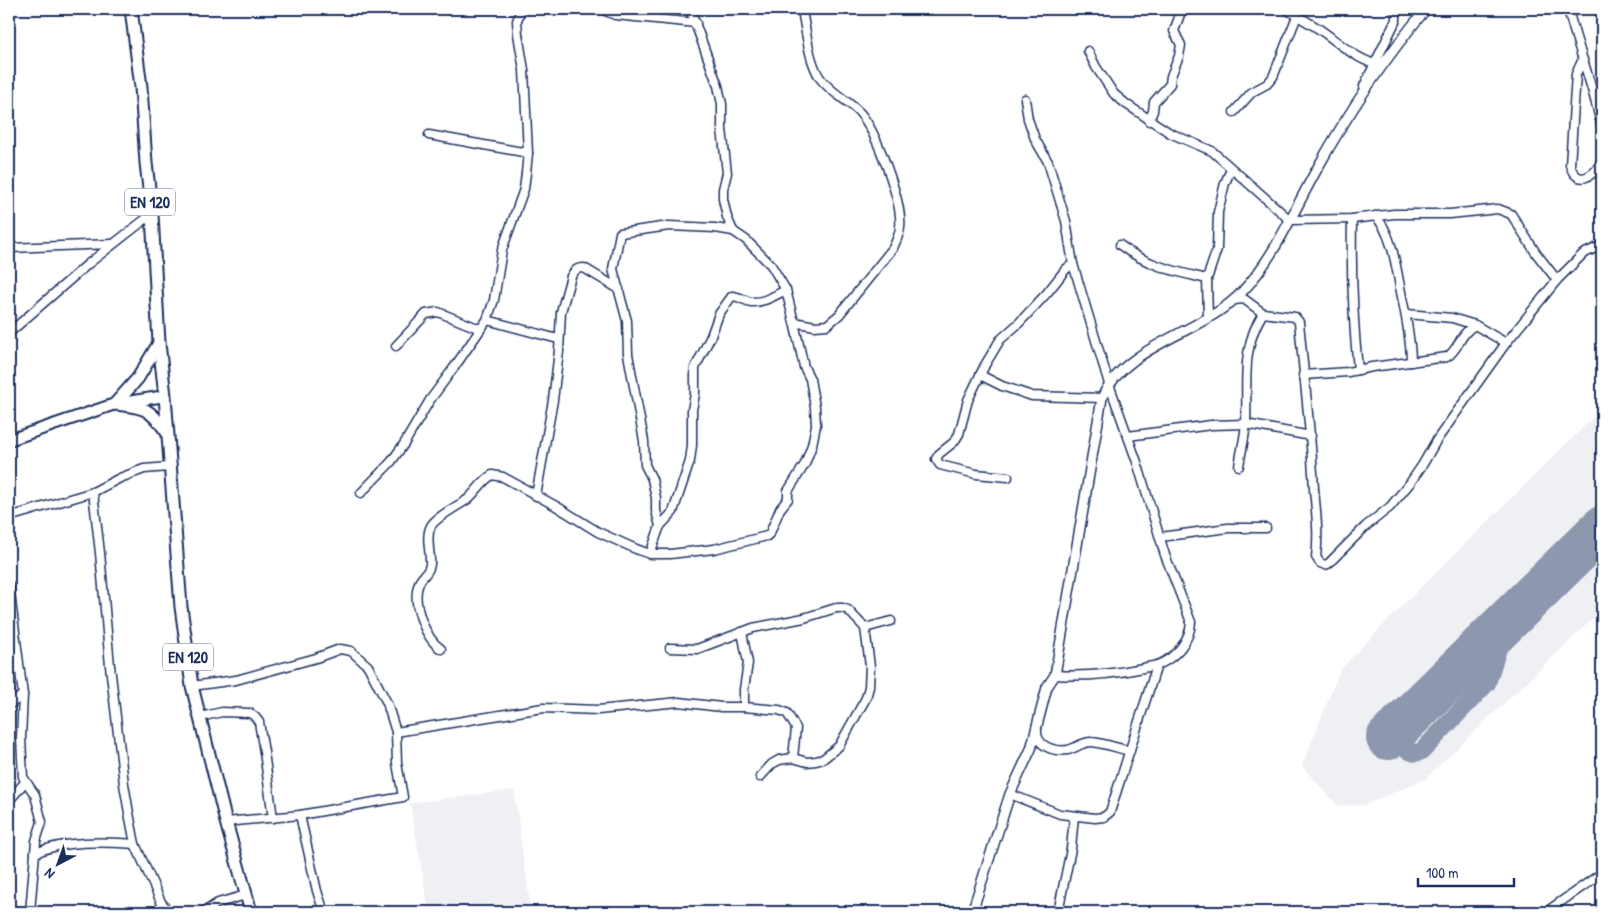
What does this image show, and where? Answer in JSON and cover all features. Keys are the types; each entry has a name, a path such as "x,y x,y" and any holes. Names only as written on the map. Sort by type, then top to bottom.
{"main road":[{"name":"EN 120","path":"131,9 141,87 146,163 152,214 159,343 165,396 181,607 192,686 251,912"},
{"path":"115,404 138,378 159,343"},
{"path":"9,440 115,404 165,396"},
{"path":"115,404 136,406 148,410 156,416 167,432"}],"street":[{"path":"361,493 391,462 404,444 430,400 480,330 494,300 502,250 524,189 528,153 524,70 518,34 518,21 521,9"},
{"path":"602,9 615,14 696,23"},
{"path":"690,9 718,86 722,104 722,129 727,173 723,198 733,231"},
{"path":"794,322 827,326 833,322 893,248 901,226 897,195 887,167 867,123 854,107 830,90 814,66 803,16 805,9"},
{"path":"1150,121 1154,102 1170,84 1172,72 1179,56 1181,45 1174,31 1182,9"},
{"path":"1286,9 1366,62 1375,64"},
{"path":"1356,104 1396,20 1396,9"},
{"path":"972,912 1010,794 1030,750 1047,687 1055,675 1102,398 1109,384 1124,368 1144,354 1214,315 1234,300 1249,285 1262,268 1356,104 1408,30 1426,9"},
{"path":"1568,9 1582,61 1598,108 1602,129"},
{"path":"1234,112 1252,92 1267,84 1273,77 1297,16"},
{"path":"1396,20 1408,30"},
{"path":"1088,51 1114,94 1150,121 1212,152 1290,220 1352,219 1394,214 1450,214 1498,209 1511,214 1536,253 1557,280"},
{"path":"1582,61 1576,74 1570,165 1576,177 1581,178 1592,175 1602,160"},
{"path":"1025,99 1028,119 1048,162 1066,222 1073,264 1109,384 1128,436 1165,554 1191,622 1183,645 1178,651 1157,665 1097,675 1055,675"},
{"path":"429,135 528,153"},
{"path":"1208,318 1207,279 1217,249 1218,212 1225,183 1231,169"},
{"path":"9,332 88,264 152,214"},
{"path":"1375,216 1383,226 1397,268 1407,314 1411,362"},
{"path":"1352,219 1351,276 1358,370"},
{"path":"441,649 426,631 416,601 419,582 430,567 430,527 470,497 492,475 500,475 603,534 650,554 670,554 714,549 762,537 770,533 780,510 788,499 788,492 805,464 812,445 816,425 815,407 810,379 804,367 786,290 771,265 746,240 733,231 715,228 670,226 619,233 613,270 627,321 628,354 644,441 645,465 656,498 656,511 660,526"},
{"path":"9,248 113,244"},
{"path":"1120,245 1126,250 1169,271 1207,279"},
{"path":"1234,300 1244,299 1263,313 1298,318 1311,436 1316,557 1324,565 1328,564 1366,526 1390,507 1424,464 1436,441 1506,343 1557,280 1583,254 1602,245"},
{"path":"1008,477 964,471 940,465 936,459 939,454 954,442 959,434 968,400 1000,340 1047,294 1073,264"},
{"path":"536,496 558,367 558,339 561,312 574,271 578,268 591,270 619,289"},
{"path":"650,554 660,526 673,512 690,461 695,368 711,336 719,314 732,296 756,302 767,300 786,290"},
{"path":"396,346 426,314 433,312 438,312 480,330"},
{"path":"1239,466 1246,424 1247,356 1252,336 1263,313"},
{"path":"1407,314 1452,318 1475,325 1506,343"},
{"path":"486,320 558,339"},
{"path":"1304,375 1348,372 1447,357 1451,354 1464,333 1475,325"},
{"path":"980,375 1002,386 1032,396 1102,398"},
{"path":"1128,436 1211,425 1246,424 1311,436"},
{"path":"9,517 93,492 120,478 144,469 169,467"},
{"path":"93,492 124,784 135,844 161,902 169,912"},
{"path":"1160,537 1228,528 1266,528"},
{"path":"9,585 24,695 21,738 25,782 35,795 42,822 36,841 30,912"},
{"path":"670,648 697,649 754,628 804,618 826,610 839,608 848,610 865,628 870,666 869,687 864,702 839,746 816,761 807,762 793,758 779,760 772,764 760,777"},
{"path":"865,628 891,621"},
{"path":"742,632 748,658 744,707"},
{"path":"192,686 236,680 316,658 340,649 351,651 368,666 387,703 396,732 397,763 403,797 300,815 226,822"},
{"path":"9,657 19,656"},
{"path":"1010,794 1060,814 1104,817 1110,812 1157,665"},
{"path":"9,705 24,695"},
{"path":"396,732 543,708 598,710 679,702 721,708 744,707 779,710 786,713 796,728 793,758"},
{"path":"200,717 222,712 250,713 259,722 273,818"},
{"path":"1038,722 1037,734 1039,742 1045,746 1065,750 1090,742 1130,751"},
{"path":"9,801 25,782"},
{"path":"300,815 317,891 324,912"},
{"path":"1058,912 1071,849 1074,816"},
{"path":"35,853 58,846 110,842 135,844"},
{"path":"1546,912 1602,873"},
{"path":"204,912 218,903 246,894"}],"shaded area":[{"path":"1602,409 1602,610 1425,779 1364,805 1338,806 1302,766 1340,670 1396,612"},
{"path":"514,790 530,905 487,912 429,912 410,803"}],"taxiway":[{"path":"1394,732 1405,748 1417,753 1422,751 1487,683 1505,626 1513,615"}],"runway":[{"path":"1388,738 1602,528"}]}
